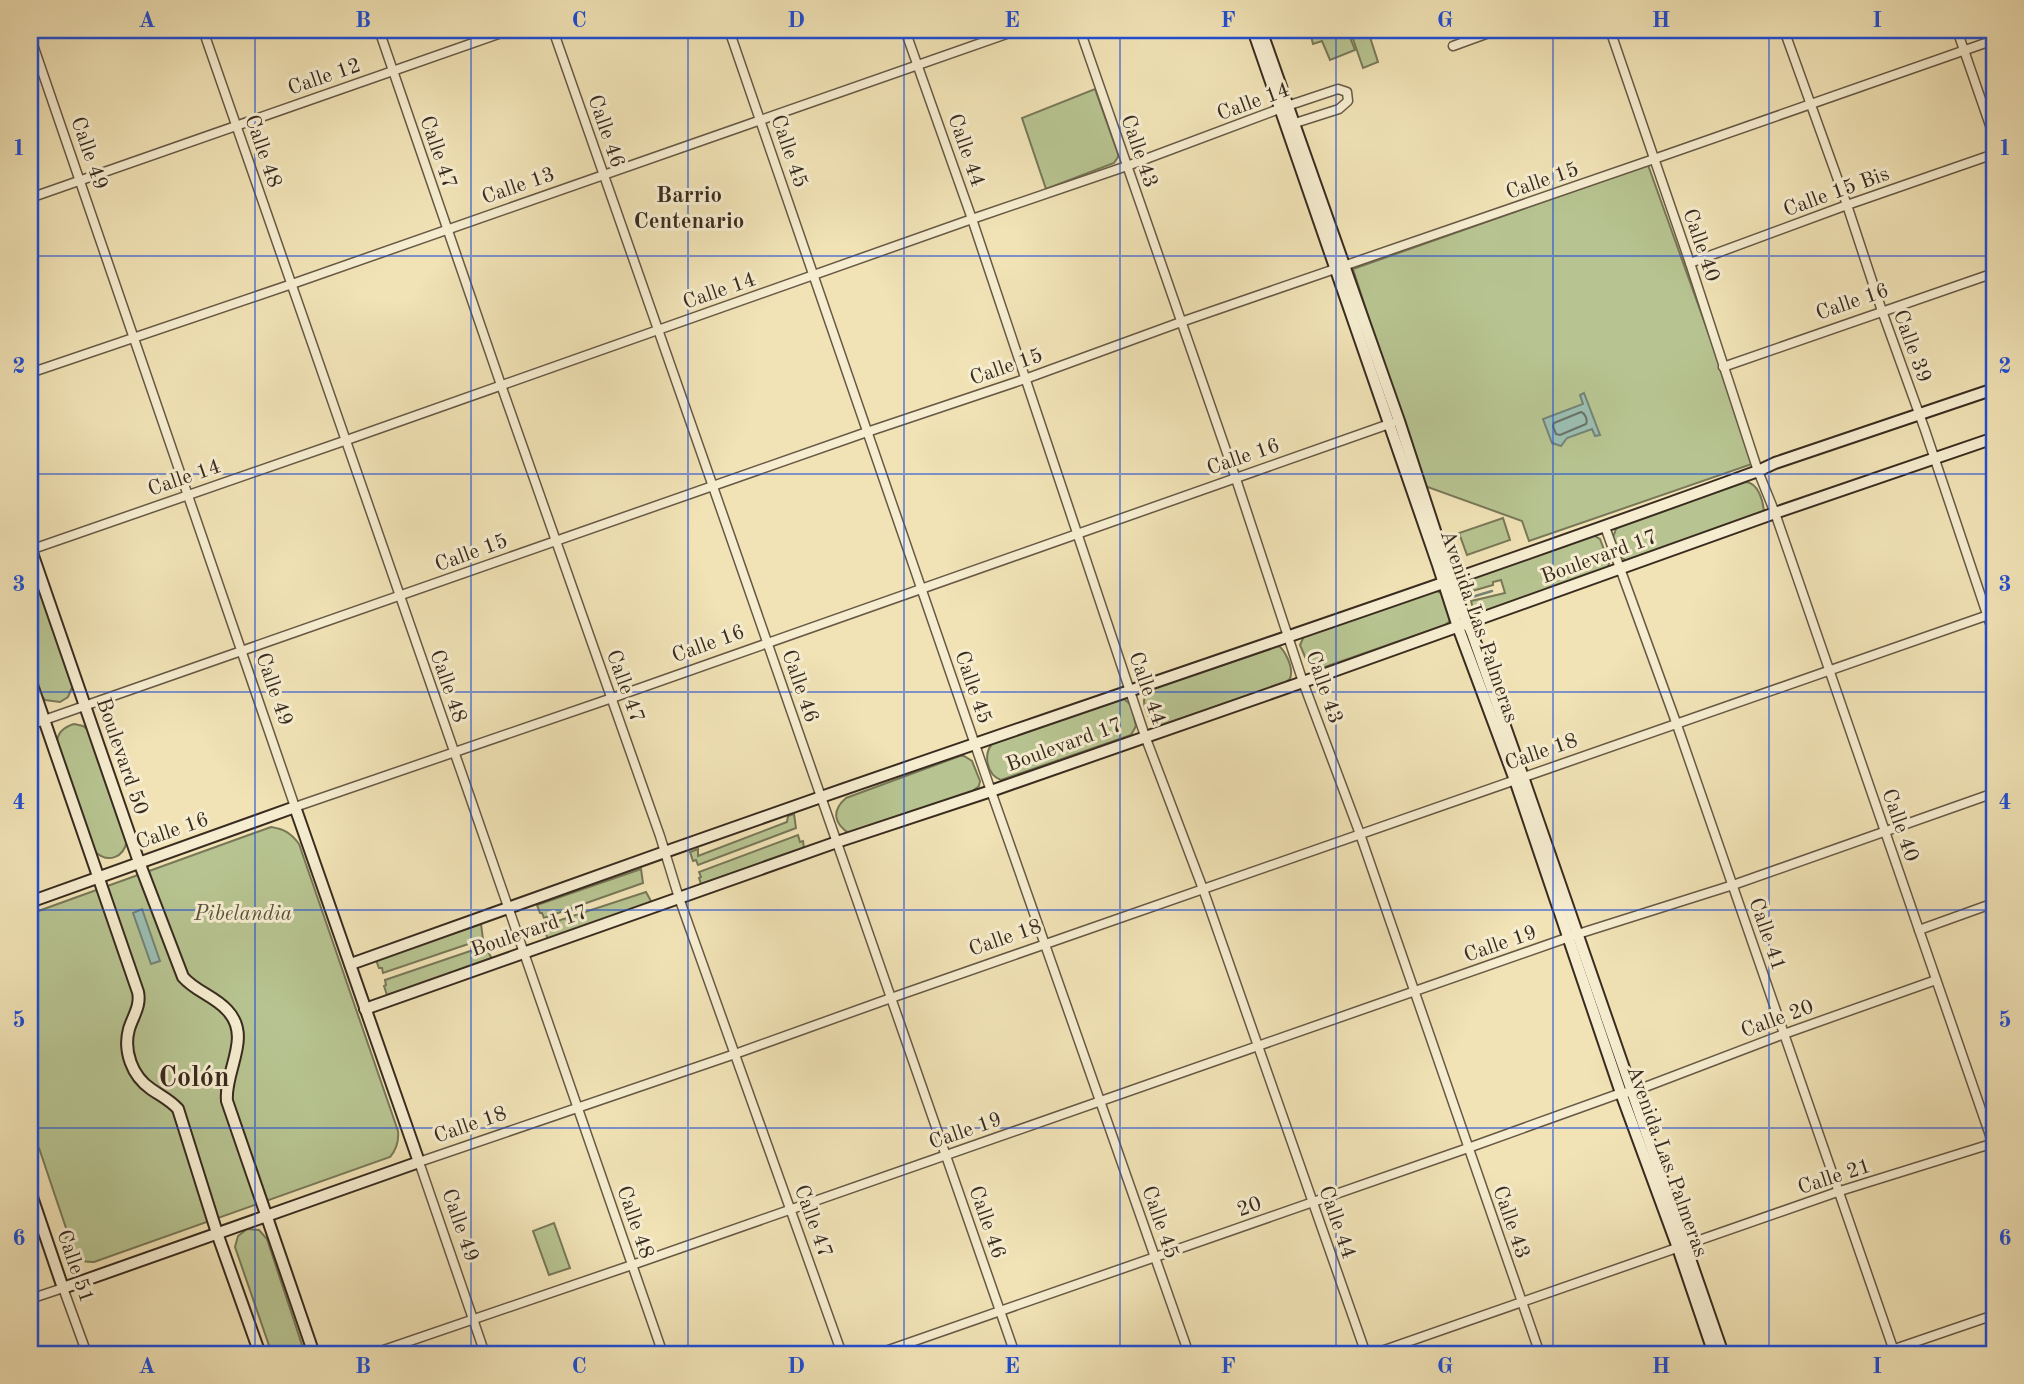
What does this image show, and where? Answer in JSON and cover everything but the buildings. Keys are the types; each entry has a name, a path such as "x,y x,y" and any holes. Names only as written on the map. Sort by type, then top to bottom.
{"main road":[{"name":"Avenida Las Palmeras","path":"1253,30 1284,107"},
{"name":"Avenida Las Palmeras","path":"1262,30 1290,125 1448,581 1458,601 1463,625 1682,1247 1723,1354"},
{"name":"Boulevard 17","path":"351,964 821,797 1605,527 1775,463 1994,389"},
{"name":"Boulevard 17","path":"365,1009 1994,438"},
{"name":"Boulevard 50","path":"30,549 139,862 183,976 194,987 227,1009 237,1027 239,1040 228,1081 228,1101 314,1354"},
{"path":"30,679 140,1000 129,1030 128,1055 134,1071 142,1081 172,1102 178,1110 217,1233 260,1354"},
{"name":"Calle 16","path":"30,902 295,807"},
{"name":"Calle 49","path":"295,807 419,1162"},
{"name":"Calle 18","path":"63,1288 419,1162"},
{"name":"Calle 51","path":"30,1191 63,1288"},
{"name":"Avenida Las Palmeras","path":"1682,1247 1714,1354"}],"street":[{"name":"Calle 48","path":"204,30 344,441 663,1354"},
{"name":"Calle 47","path":"379,30 666,852 679,898 842,1354"},
{"name":"Calle 12","path":"30,198 510,30"},
{"name":"Calle 46","path":"553,30 660,329 1016,1354"},
{"name":"Calle 45","path":"729,30 991,791 1189,1354"},
{"name":"Calle 44","path":"905,30 972,219 1145,736 1203,889 1366,1354"},
{"name":"Calle 13","path":"30,373 1018,30"},
{"name":"Calle 43","path":"1080,30 1236,479 1303,682 1360,834 1539,1354"},
{"path":"1453,46 1497,30"},
{"name":"Calle 40","path":"1610,30 1758,471 1775,513 1994,1145"},
{"name":"Calle 39","path":"1784,30 1991,614 1994,635"},
{"path":"1957,30 1994,137"},
{"name":"Calle 49","path":"30,36 295,807"},
{"name":"Calle 15","path":"30,725 1994,40"},
{"name":"Calle 14","path":"30,549 1127,166 1284,107 1338,89 1347,92 1348,101 1339,109 1290,125"},
{"name":"Calle 15 Bis","path":"1690,263 1994,154"},
{"name":"Calle 16","path":"1723,367 1994,273"},
{"name":"Calle 16","path":"295,807 1394,423"},
{"name":"Calle 41","path":"1605,527 1677,725 1894,1352"},
{"name":"Calle 18","path":"419,1162 1991,614"},
{"name":"Calle 19","path":"372,1354 1573,936 1733,885 1994,793"},
{"path":"1919,930 1994,903"},
{"name":"Calle 20","path":"1627,1092 1936,980"},
{"name":"20","path":"877,1354 1627,1092"},
{"name":"Calle 21","path":"1373,1354 1840,1191 1994,1145"},
{"name":"Calle 49","path":"419,1162 485,1354"},
{"name":"Calle 18","path":"30,1299 63,1288"},
{"name":"Calle 51","path":"63,1288 87,1354"},
{"path":"1880,1354 1894,1352 1994,1315"},
{"path":"908,1343 912,1354"}],"green space":[{"path":"1329,30 1347,30 1355,50 1330,60 1322,41 1313,44 1311,36"},
{"path":"1368,31 1378,62 1363,68 1352,36"},
{"path":"1095,89 1118,157 1114,163 1046,189 1022,118"},
{"path":"1648,165 1755,463 1529,541 1522,521 1422,485 1353,269"},
{"path":"1746,482 1757,489 1764,512 1627,561 1621,557 1613,537 1620,526"},
{"path":"1503,518 1510,540 1467,555 1459,533"},
{"path":"1593,535 1600,539 1609,563 1608,568 1475,616 1471,601 1505,593 1501,580 1469,592 1466,581"},
{"path":"30,569 36,575 74,683 68,697 60,702 45,700 39,692 30,665"},
{"path":"1435,590 1443,594 1450,621 1445,625 1322,668 1313,668 1308,664 1300,645 1304,636"},
{"path":"1279,646 1288,658 1291,670 1290,679 1284,683 1162,725 1152,723 1144,700 1151,689"},
{"path":"1117,699 1124,699 1131,705 1136,726 1131,735 1001,780 992,774 987,759 992,744"},
{"path":"74,724 91,732 127,840 123,851 115,857 105,857 94,851 57,743 62,730"},
{"path":"960,756 972,761 980,781 979,786 970,793 850,834 838,822 836,812 846,798"},
{"path":"794,814 796,828 698,865 696,860 693,861 690,852 698,849 698,856 787,822 788,816"},
{"name":"Pibelandia","path":"271,827 287,832 299,844 398,1131 396,1148 390,1157 94,1262 79,1260 72,1255 64,1242 68,1234 39,1148 30,1144 30,914"},
{"path":"798,835 804,848 701,884 699,872"},
{"path":"641,869 643,883 544,918 540,913 537,905"},
{"path":"646,892 652,903 548,940 545,925"},
{"path":"481,924 483,939 383,973 382,968 379,968 376,960"},
{"path":"485,946 492,959 387,995 385,980"},
{"path":"554,1223 570,1268 549,1275 533,1231"},
{"path":"247,1229 259,1230 267,1239 305,1354 272,1354 235,1247 238,1236"}],"water":[{"path":"1584,393 1600,435 1595,436 1592,429 1567,438 1561,446 1552,443 1543,419 1583,404 1580,395"},
{"path":"142,909 160,961 151,964 133,913"}],"waterway":[{"path":"1472,597 1492,591"}],"district":[{"name":"Barrio Centenario","path":"689,207"},
{"name":"Colón","path":"194,1076"}]}
